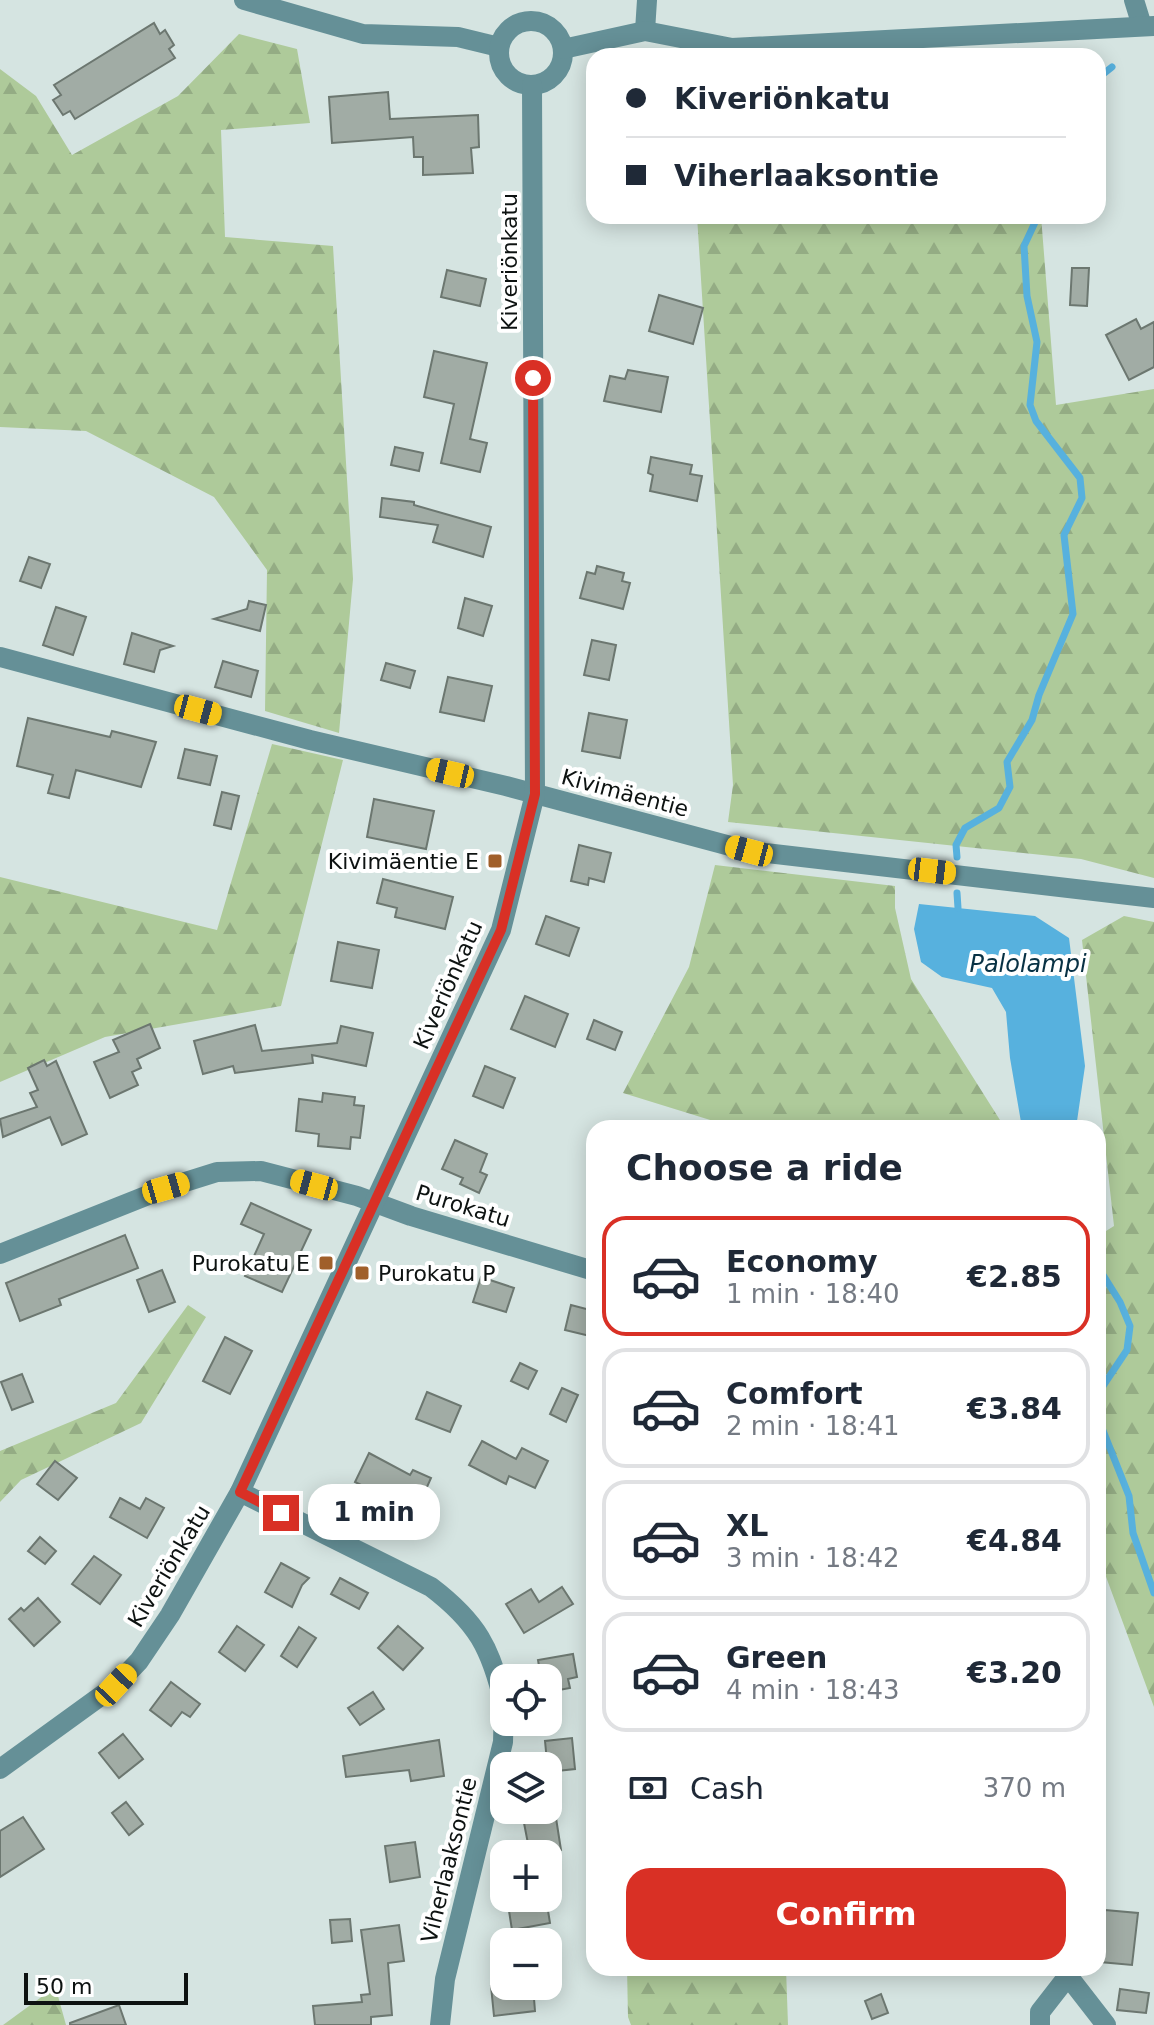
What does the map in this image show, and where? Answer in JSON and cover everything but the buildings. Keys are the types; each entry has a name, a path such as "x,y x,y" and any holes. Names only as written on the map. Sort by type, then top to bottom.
{"street":[{"path":"244,0 363,34 458,37 499,47"},
{"path":"645,31 647,0"},
{"path":"563,49 645,31 732,48 1148,26 1134,0"},
{"path":"527,20 547,24 555,30 563,49 559,69 552,77 532,85 514,80 501,66 499,47 508,29 527,20"},
{"name":"Kiveriönkatu","path":"0,1769 116,1685 139,1661 170,1615 240,1492 501,930 535,794 532,85"},
{"name":"Kivimäentie","path":"0,657 749,851 1154,898"},
{"name":"Purokatu","path":"0,1254 166,1188 217,1172 261,1171 357,1196 586,1269"},
{"name":"Viherlaaksontie","path":"240,1492 431,1587 457,1607 479,1634 494,1664"},
{"name":"Viherlaaksontie","path":"440,2025 445,1979 503,1736"},
{"path":"1040,2025 1040,2012 1063,1976"},
{"path":"1069,1976 1106,2025"}],"green space":[{"path":"239,34 297,49 310,123 221,130 225,237 333,246 353,579 339,733 265,711 267,570 214,497 86,431 0,427 0,69 36,96 72,155 178,96"},
{"path":"698,224 1042,224 1056,405 1154,389 1154,878 1081,859 728,822 733,785"},
{"path":"272,744 343,760 281,1006 105,1037 0,1082 0,877 217,930"},
{"path":"715,865 895,886 895,908 911,979 1000,1120 710,1120 623,1093 689,967"},
{"path":"1124,916 1154,922 1154,1707 1106,1577 1106,1231 1114,1226 1106,1154 1106,1120 1102,1120 1082,940"},
{"path":"188,1305 206,1317 141,1423 21,1480 0,1502 0,1451 116,1403"},
{"path":"627,1976 786,1976 788,2025 631,2025"},
{"path":"51,1990 58,1996 66,2025 3,2025"}],"water":[{"name":"Palolampi","path":"919,904 1035,916 1069,938 1085,1066 1077,1120 1021,1120 1006,1012 992,988 942,977 921,962 914,929"}],"waterway":[{"path":"1106,72 1112,67"},
{"path":"957,857 956,845 965,828 999,808 1010,787 1007,762 1032,720 1039,695 1073,614 1064,535 1082,498 1080,478 1036,421 1030,405 1037,342 1027,296 1024,246 1034,224"},
{"path":"957,893 958,908"},
{"path":"1106,1280 1130,1326 1127,1350 1106,1382"},
{"path":"1106,1438 1129,1496 1133,1533 1154,1593"}],"place":[{"name":"Kivimäentie E","path":"495,861"},
{"name":"Purokatu E","path":"326,1263"},
{"name":"Purokatu P","path":"362,1273"}],"route":[{"path":"281,1513 240,1492 501,930 535,794 533,378"}]}
